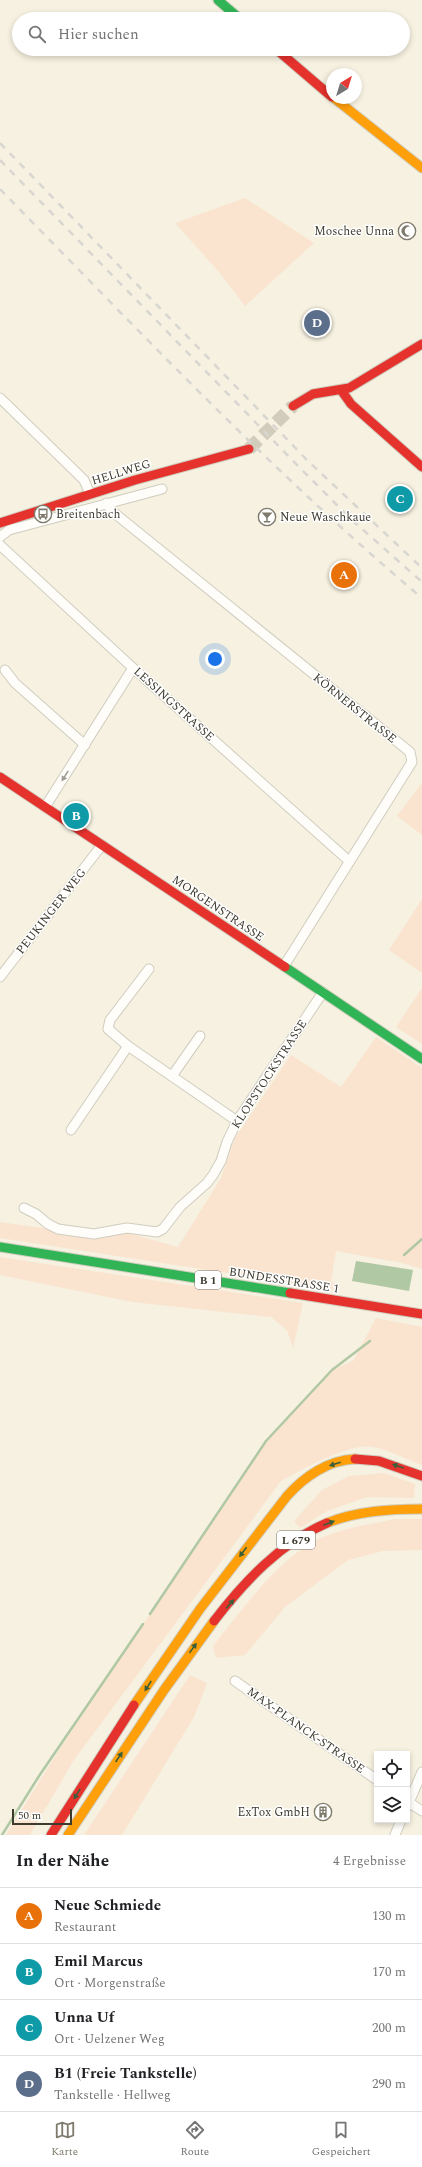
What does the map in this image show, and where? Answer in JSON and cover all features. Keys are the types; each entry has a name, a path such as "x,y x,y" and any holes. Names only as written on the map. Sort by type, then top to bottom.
{"main road":[{"path":"218,0 232,12"},
{"path":"284,56 326,91"},
{"path":"342,104 422,168"},
{"path":"293,406 312,394 341,390 379,371 422,344"},
{"path":"341,390 350,404 422,467"},
{"name":"HELLWEG","path":"0,523 136,480 239,453 249,449"},
{"name":"MORGENSTRASSE","path":"0,777 422,1059"},
{"name":"BUNDESSTRASSE 1","path":"0,1247 422,1314"},
{"name":"L 679","path":"52,1835 190,1624 262,1528 295,1487 310,1475 348,1460 373,1459 422,1476"},
{"name":"L 679","path":"68,1835 89,1800 204,1633 273,1558 306,1533 343,1517 388,1509 422,1509"}],"street":[{"path":"0,398 84,480 90,494"},
{"name":"HELLWEG","path":"0,537 9,530 162,489"},
{"name":"KÖRNERSTRASSE","path":"106,503 113,512 195,580 410,752 412,762 284,966"},
{"name":"LESSINGSTRASSE","path":"0,546 133,668 349,861"},
{"path":"45,807 133,668"},
{"path":"5,670 15,683 85,745"},
{"name":"PEUKINGER WEG","path":"0,977 102,845"},
{"path":"149,969 108,1025 111,1033 237,1121"},
{"name":"KLOPSTOCKSTRASSE","path":"24,1208 58,1229 94,1234 127,1228 157,1232 163,1229 180,1207 207,1183 213,1175 221,1161 227,1142 237,1121 323,992"},
{"path":"172,1076 200,1036"},
{"path":"71,1130 128,1046"},
{"name":"MAX-PLANCK-STRASSE","path":"235,1681 374,1778"},
{"path":"410,1799 422,1772"},
{"path":"410,1804 422,1811"},
{"path":"395,1835 400,1823"}],"shaded area":[{"path":"245,198 314,243 245,306 219,272 175,223"},
{"path":"422,783 422,835 397,816"},
{"path":"422,899 422,973 389,950"},
{"path":"422,988 422,1044 396,1027"},
{"path":"376,1037 422,1068 422,1269 402,1263 336,1251 331,1282 339,1285 337,1290 0,1238 0,1222 106,1237 128,1233 178,1247 221,1178 235,1138 291,1055 341,1087"},
{"path":"0,1257 303,1303 293,1348 287,1330 271,1317 132,1302 0,1275"},
{"path":"356,1261 413,1270 409,1291 352,1281"},
{"path":"376,1318 422,1327 422,1465 385,1450 373,1447 363,1447 352,1449 326,1458 281,1481 74,1760 30,1835 6,1835 59,1750 266,1441 332,1370 353,1361"},
{"path":"384,1473 415,1484 414,1498 367,1497 327,1511 300,1528 294,1521 322,1490 349,1476"},
{"path":"395,1519 422,1519 422,1550 383,1551 348,1560 285,1607 245,1655 216,1658 213,1646 249,1601 276,1571 306,1546 321,1538 339,1532"},
{"path":"190,1675 207,1683 194,1717 122,1835 84,1835"}],"waterway":[{"path":"404,1255 422,1239"},
{"path":"150,1614 266,1441 332,1370 370,1341"},
{"path":"2,1835 39,1776 143,1624"}],"tunnel":[{"path":"249,449 293,406"}],"railway":[{"path":"0,143 308,461 422,568"},
{"path":"0,160 300,468 352,520 422,582"},
{"path":"0,189 206,399 312,501 422,598"}],"traffic: fast":[{"path":"218,0 232,12"},
{"path":"285,967 422,1059"},
{"path":"0,1247 290,1293"}],"traffic: slow":[{"path":"342,104 422,168"},
{"path":"134,1705 200,1609 287,1496 301,1482 326,1466 345,1460 355,1459"},
{"path":"327,1523 362,1513 422,1509"},
{"path":"68,1835 164,1690 214,1621"}],"traffic: jam":[{"path":"284,56 326,92"},
{"path":"293,406 313,394 349,388 422,344"},
{"path":"341,390 351,404 422,467"},
{"path":"0,523 135,480 249,449"},
{"path":"0,777 285,967"},
{"path":"290,1293 422,1314"},
{"path":"355,1459 379,1461 422,1476"},
{"path":"214,1621 264,1564 294,1541 327,1523"},
{"path":"51,1835 134,1705"}],"place":[{"name":"Moschee Unna","path":"407,231"},
{"name":"B1 (Freie Tankstelle)","path":"317,323"},
{"name":"Unna Uf","path":"400,499"},
{"name":"Breitenbach","path":"43,514"},
{"name":"Neue Waschkaue","path":"267,517"},
{"name":"Neue Schmiede","path":"344,575"},
{"name":"Emil Marcus","path":"76,816"},
{"name":"ExTox GmbH","path":"323,1812"}]}
